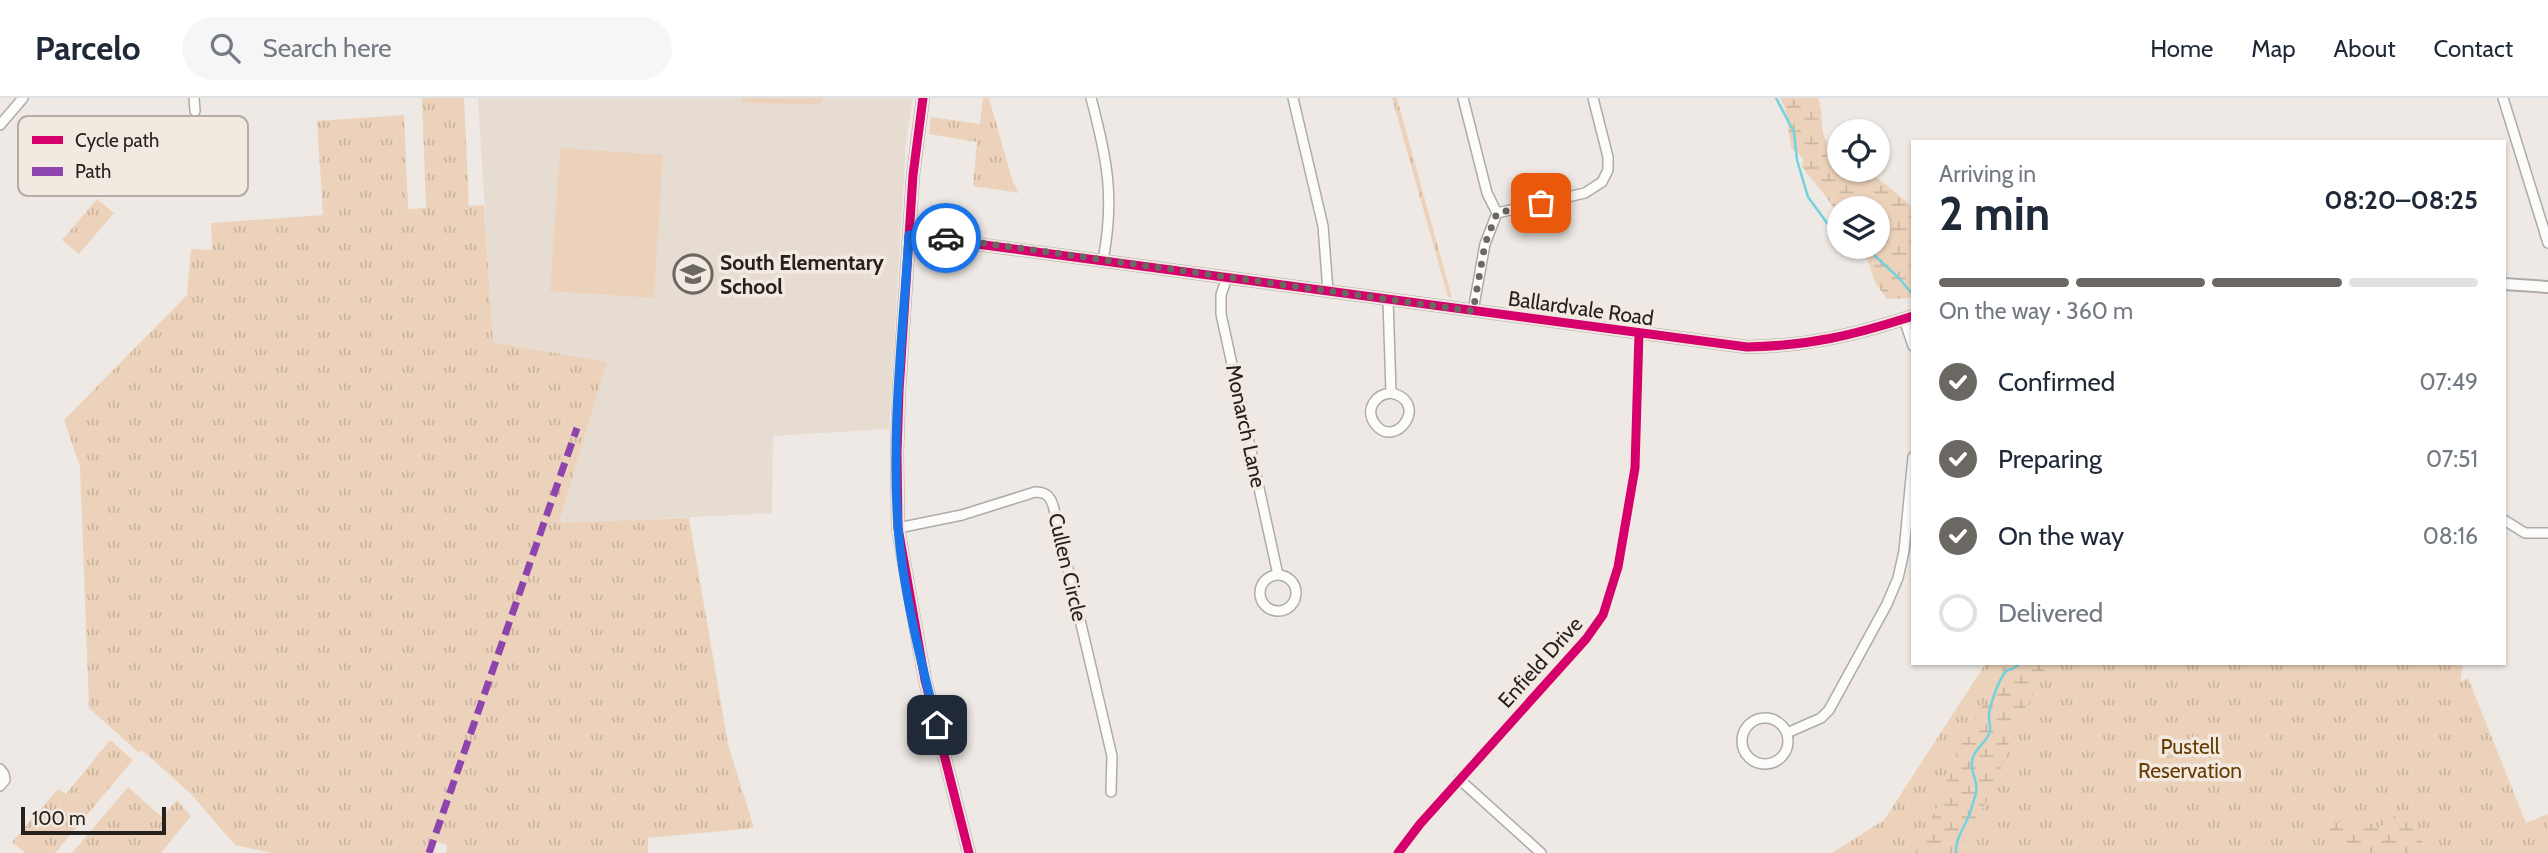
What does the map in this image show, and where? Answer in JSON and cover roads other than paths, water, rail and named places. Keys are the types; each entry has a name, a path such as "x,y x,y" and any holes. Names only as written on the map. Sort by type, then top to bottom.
{"street":[{"path":"0,125 23,98"},
{"path":"194,98 195,111"},
{"path":"923,98 913,175 909,235 897,453 898,528 925,680 969,853"},
{"path":"1091,98 1104,152 1109,197 1109,227 1103,260"},
{"path":"1293,98 1323,226 1328,291"},
{"path":"1463,98 1487,193 1497,213 1485,244 1473,311"},
{"path":"1497,213 1585,193 1602,182 1608,170 1608,157 1593,98"},
{"path":"2503,98 2548,243"},
{"name":"Ballardvale Road","path":"909,235 1723,345 1776,346 1853,335 1909,318"},
{"name":"Monarch Lane","path":"1227,277 1221,295 1221,314 1278,575"},
{"path":"2506,284 2548,287"},
{"path":"1388,299 1391,393"},
{"name":"Enfield Drive","path":"1398,853 1460,779 1586,639 1608,604 1618,567 1635,468 1639,333"},
{"path":"1391,393 1403,398 1409,409 1409,416 1403,427 1391,432 1375,424 1371,412 1375,400 1391,393"},
{"path":"1787,733 1821,718 1829,710 1887,604 1902,565 1911,477"},
{"name":"Cullen Circle","path":"898,528 962,515 1035,492 1044,492 1050,496 1112,757 1111,792"},
{"path":"2506,521 2525,533 2548,533"},
{"name":"Monarch Lane","path":"1278,575 1293,583 1296,594 1291,605 1280,610 1269,608 1260,594 1267,579 1278,575"},
{"path":"1762,718 1777,721 1787,733 1785,754 1773,763 1758,763 1746,754 1743,747 1744,732 1748,726 1762,718"},
{"path":"0,786 5,780 2,772"},
{"path":"1460,779 1541,853"}],"waterway":[{"path":"1776,98 1794,132 1797,160 1808,197 1827,223"},
{"path":"1878,259 1911,293"},
{"path":"1956,853 1959,837 1976,793 1973,758 1990,732 1989,714 2001,679 2007,670 2018,665"}],"place":[{"name":"South Elementary School","path":"693,274"}],"park label":[{"name":"Pustell Reservation","path":"2190,758"}]}
